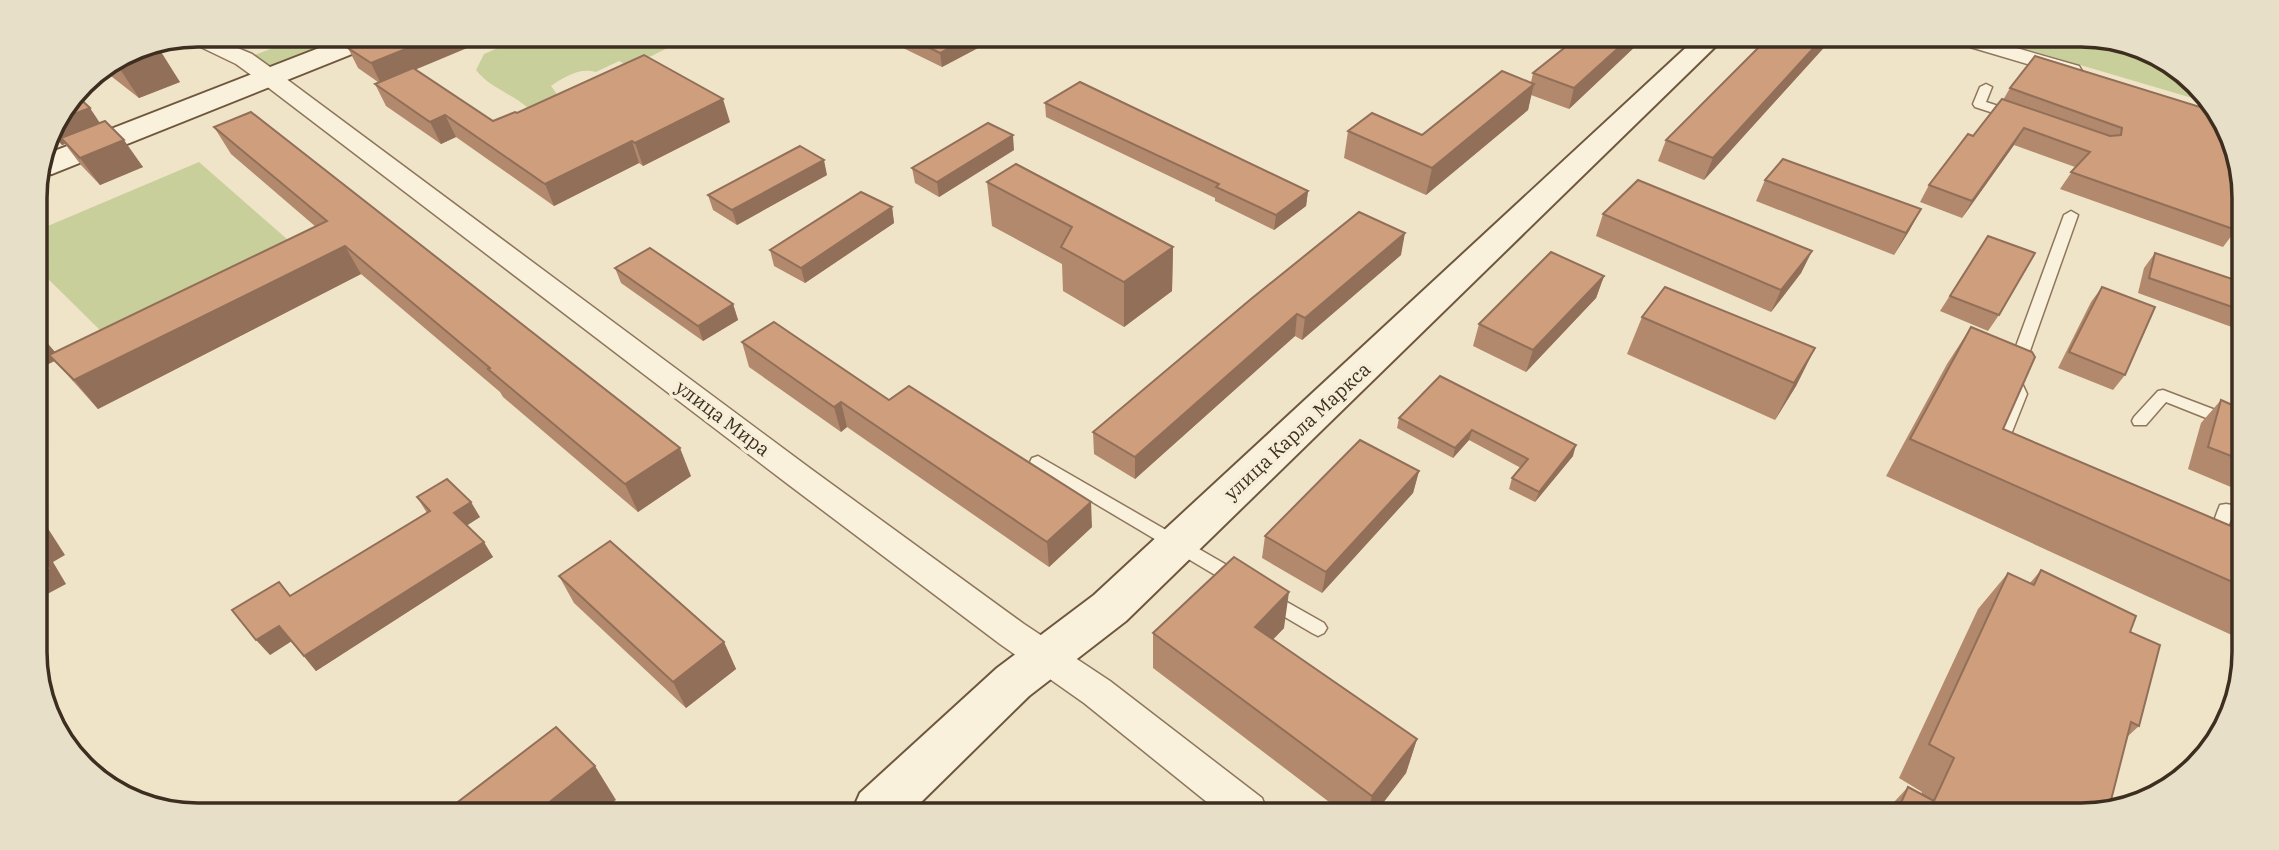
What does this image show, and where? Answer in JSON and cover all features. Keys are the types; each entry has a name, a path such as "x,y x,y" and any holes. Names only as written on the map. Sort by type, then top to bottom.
{"street":[{"name":"улица Мира","path":"216,47 244,59 269,77 800,477 1097,692 1237,802"},
{"path":"198,104 244,59 277,47"},
{"path":"51,163 345,47"},
{"name":"улица Карла Маркса","path":"886,803 1013,682 1110,608 1702,47"},
{"path":"1990,47 2093,78"}],"lane":[{"path":"1971,116 1986,87"},
{"path":"1979,104 2020,118"},
{"path":"2007,463 1994,458 2019,394 2012,379 2071,215"},
{"path":"2140,421 2163,395 2232,422"},
{"path":"1038,462 1318,628"},
{"path":"2199,547 2211,553 2226,510"}],"green space":[{"path":"276,47 345,47 269,77 244,59"},
{"path":"500,47 669,47 630,67 619,61 596,72 572,74 551,86 557,94 549,104 528,108 476,70 484,54"},
{"path":"2020,47 2081,47 2129,55 2173,78 2193,98"},
{"path":"199,162 303,253 111,341 48,279 48,226"}],"building":[{"path":"351,47 411,47 371,63 348,48"},
{"path":"928,47 951,47 940,53"},
{"path":"1566,47 1619,47 1574,88 1533,73"},
{"path":"1759,47 1814,47 1713,158 1666,140"},
{"path":"644,55 723,99 545,184 445,115 430,122 375,84 413,68 493,121 517,113"},
{"path":"2035,56 2202,108 2212,123 2227,159 2232,198 2232,229 2071,172 2090,152 2024,128 1972,201 1929,185 1968,134 1973,136 2002,99 2110,136 2121,135 2122,128 2010,88"},
{"path":"1502,71 1534,84 1432,168 1348,131 1372,113 1422,135"},
{"path":"1080,82 1308,191 1276,215 1216,187 1219,184 1045,103"},
{"path":"83,101 90,108 73,114"},
{"path":"251,112 680,448 625,484 345,246 74,380 49,355 327,221 214,127"},
{"path":"105,121 124,140 80,158 61,138"},
{"path":"988,123 1013,135 937,182 912,168"},
{"path":"800,146 824,160 732,210 708,195"},
{"path":"1783,159 1921,209 1906,233 1765,180"},
{"path":"1016,164 1173,247 1124,282 1061,247 1072,227 987,182"},
{"path":"1638,180 1812,251 1781,290 1603,214"},
{"path":"861,192 892,207 801,268 770,250"},
{"path":"1359,212 1405,233 1305,318 1297,314 1135,457 1093,432 1251,299"},
{"path":"1988,236 2035,253 1999,315 1950,296"},
{"path":"650,248 733,304 698,326 615,268"},
{"path":"1551,252 1604,276 1533,350 1479,324"},
{"path":"2155,253 2232,279 2232,307 2149,278"},
{"path":"1665,287 1815,348 1794,383 1642,317"},
{"path":"2102,287 2155,307 2125,375 2069,352"},
{"path":"774,322 889,400 909,386 1091,502 1047,542 841,402 834,407 742,342"},
{"path":"1971,327 2032,352 2035,357 2003,429 2232,526 2232,582 1910,439"},
{"path":"1440,376 1576,445 1539,492 1512,478 1528,459 1472,430 1455,448 1399,418"},
{"path":"2221,400 2232,405 2232,456 2208,447"},
{"path":"1360,440 1419,471 1326,572 1265,536"},
{"path":"447,479 471,502 454,513 484,542 304,656 279,626 256,640 232,610 279,582 290,596 430,511 417,497"},
{"path":"610,541 724,642 673,682 559,576"},
{"path":"1234,557 1289,592 1255,627 1417,739 1372,796 1153,633"},
{"path":"2041,570 2136,616 2130,632 2160,645 2139,726 2131,722 2111,799 2091,802 1901,802 1908,787 1934,801 1954,758 1929,744 2008,573 2034,585"},
{"path":"556,727 595,766 549,803 457,803"}]}
